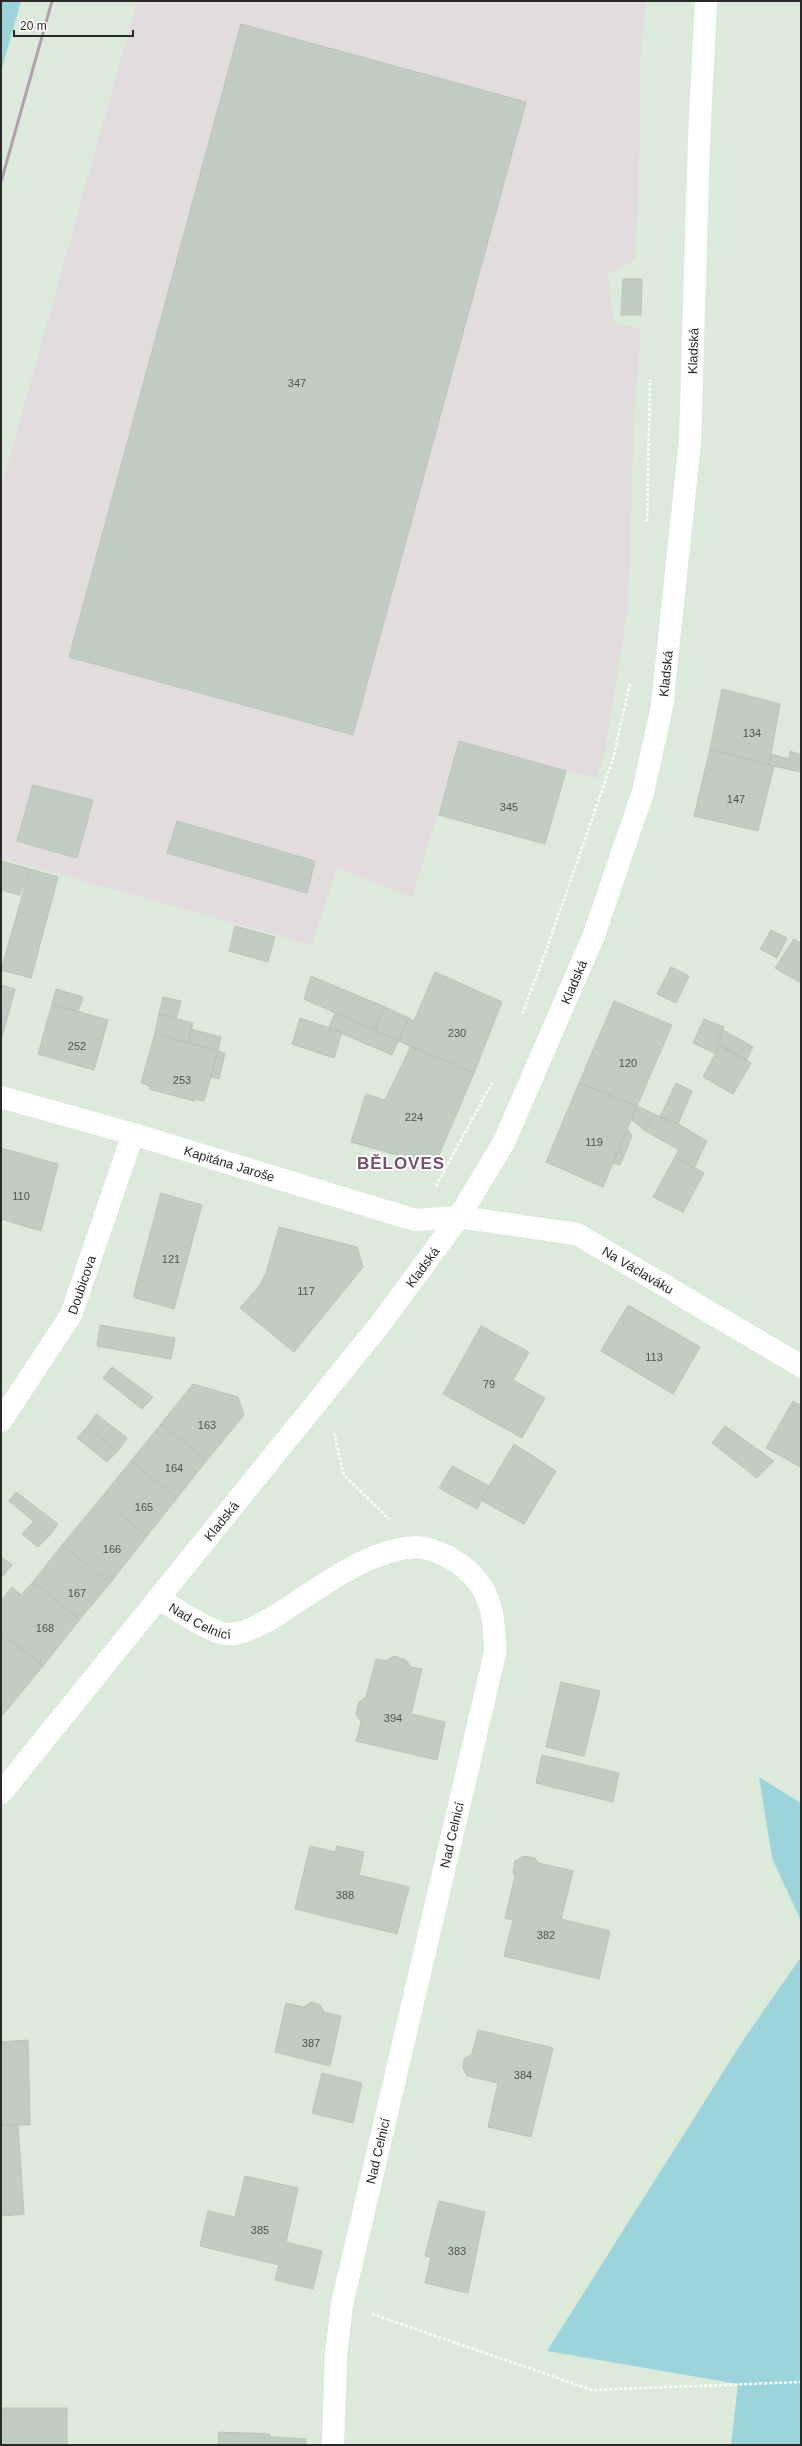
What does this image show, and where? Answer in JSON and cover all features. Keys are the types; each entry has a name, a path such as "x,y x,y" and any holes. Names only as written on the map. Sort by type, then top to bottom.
{"street":[{"name":"Kladská","path":"1,1793 381,1323 459,1217 504,1142 594,935 643,792 662,706 690,441 699,140 706,1"},
{"name":"Kapitána Jaroše","path":"1,1096 133,1134 415,1220 459,1217"},
{"name":"Doubicova","path":"1,1421 71,1315 133,1134"},
{"name":"Na Václaváku","path":"459,1217 577,1234 801,1366"},
{"name":"Nad Celnicí","path":"159,1599 201,1624 228,1634 262,1624 320,1587 374,1556 417,1547 449,1557 472,1572 488,1598 495,1624 495,1653 342,2304 336,2354 333,2445"}],"path":[{"path":"646,527 650,380"},
{"path":"520,1018 547,948 613,759 631,677"},
{"path":"415,1220 493,1081"},
{"path":"324,1394 344,1475 417,1547"},
{"path":"342,2304 592,2390 801,2382"}],"shaded area":[{"path":"1,1 21,1 1,72"},
{"path":"137,1 646,1 640,61 639,189 635,260 608,274 614,323 641,328 634,424 628,608 605,751 597,779 460,744 412,897 337,868 312,945 1,858 1,488"},
{"path":"759,1777 801,1803 801,1921 772,1858"},
{"path":"801,1957 801,2445 731,2445 738,2384 547,2351 744,2039"}],"building":[{"path":"241,24 526,102 353,735 69,657"},
{"path":"623,279 642,279 641,315 621,315"},
{"path":"722,689 780,704 769,765 710,749"},
{"path":"459,741 566,771 545,844 439,815"},
{"path":"710,749 774,766 758,831 694,816"},
{"path":"790,751 801,755 801,772 769,765 771,754 789,759"},
{"path":"33,785 93,800 77,858 17,841"},
{"path":"177,821 315,861 307,893 167,853"},
{"path":"1,861 30,869 20,895 1,890"},
{"path":"30,869 58,877 31,978 1,970"},
{"path":"235,926 275,937 268,962 229,951"},
{"path":"771,930 787,938 777,958 760,949"},
{"path":"794,939 801,943 801,978 799,982 775,968"},
{"path":"671,967 689,976 676,1003 657,994"},
{"path":"435,972 502,1002 474,1073 398,1041 409,1018 414,1021"},
{"path":"311,976 385,1007 374,1030 304,999"},
{"path":"1,985 15,989 1,1041"},
{"path":"56,989 83,997 78,1012 52,1004"},
{"path":"163,997 181,1001 176,1019 159,1014"},
{"path":"614,1001 672,1025 637,1106 579,1083"},
{"path":"52,1004 108,1020 94,1070 38,1054"},
{"path":"385,1007 409,1018 398,1041 374,1030"},
{"path":"335,1013 398,1041 392,1055 329,1028"},
{"path":"159,1014 193,1023 188,1043 155,1033"},
{"path":"300,1018 342,1032 334,1058 292,1044"},
{"path":"704,1019 724,1027 717,1044 720,1045 716,1054 693,1043"},
{"path":"191,1029 221,1037 218,1051 188,1043"},
{"path":"723,1030 753,1047 746,1061 717,1044"},
{"path":"155,1033 218,1051 204,1101 195,1099 194,1101 149,1089 150,1086 141,1083"},
{"path":"720,1045 751,1063 733,1094 703,1077"},
{"path":"411,1046 474,1073 439,1155 422,1162 351,1142 366,1094 385,1100"},
{"path":"218,1051 225,1053 219,1079 211,1077"},
{"path":"579,1083 637,1106 603,1187 546,1162"},
{"path":"676,1083 692,1091 678,1124 660,1117"},
{"path":"637,1106 654,1114 644,1130 631,1119"},
{"path":"654,1114 678,1124 707,1141 694,1168 675,1157 679,1150 644,1130"},
{"path":"627,1128 632,1136 620,1165 613,1163"},
{"path":"1,1148 58,1164 41,1231 1,1219"},
{"path":"675,1157 704,1173 683,1212 653,1197"},
{"path":"161,1193 202,1205 174,1309 133,1297"},
{"path":"279,1227 357,1247 363,1267 294,1352 240,1308 260,1285 266,1273"},
{"path":"628,1305 700,1347 673,1394 601,1351"},
{"path":"100,1325 175,1338 171,1359 97,1346"},
{"path":"481,1326 529,1352 513,1380 545,1398 522,1438 443,1394"},
{"path":"112,1367 153,1397 142,1409 103,1378"},
{"path":"193,1384 238,1397 244,1415 207,1460 161,1424"},
{"path":"793,1401 801,1406 801,1467 766,1448"},
{"path":"96,1414 127,1438 118,1451 87,1427"},
{"path":"161,1424 207,1460 177,1498 131,1461"},
{"path":"725,1426 774,1461 757,1478 712,1443"},
{"path":"87,1427 118,1451 107,1462 77,1438"},
{"path":"514,1444 556,1471 524,1524 481,1500"},
{"path":"131,1461 177,1498 147,1536 101,1498"},
{"path":"452,1466 489,1486 477,1509 439,1488"},
{"path":"16,1492 58,1524 50,1535 9,1501"},
{"path":"101,1498 147,1536 110,1583 62,1545"},
{"path":"33,1522 50,1535 38,1547 22,1534"},
{"path":"62,1545 110,1583 80,1619 33,1582"},
{"path":"1,1557 12,1565 3,1576 1,1575"},
{"path":"33,1582 80,1619 43,1666 1,1633 1,1601 12,1587 21,1595"},
{"path":"1,1633 43,1666 1,1717"},
{"path":"394,1656 406,1660 411,1667 422,1669 411,1714 445,1722 437,1760 356,1741 361,1722 356,1714 359,1702 366,1697 376,1659 386,1661"},
{"path":"561,1682 600,1691 584,1756 546,1747"},
{"path":"542,1755 619,1773 613,1802 536,1783"},
{"path":"310,1846 335,1852 337,1846 364,1852 359,1875 409,1887 397,1934 295,1909"},
{"path":"524,1856 535,1858 538,1863 573,1871 561,1919 610,1931 599,1979 504,1956 513,1920 505,1918 515,1876 513,1872 515,1861"},
{"path":"311,2002 320,2005 324,2012 341,2016 330,2066 275,2052 286,2003 304,2007"},
{"path":"478,2030 553,2048 531,2137 488,2127 498,2083 467,2076 463,2068 464,2059 472,2054"},
{"path":"28,2040 30,2125 1,2125 1,2042"},
{"path":"322,2073 362,2083 353,2123 312,2113"},
{"path":"1,2125 18,2126 24,2214 1,2216"},
{"path":"245,2176 298,2188 286,2242 322,2251 313,2289 275,2280 279,2265 200,2246 208,2211 235,2217"},
{"path":"439,2201 485,2212 468,2293 425,2283 431,2257 425,2256"},
{"path":"1,2408 67,2408 67,2445 1,2445"},
{"path":"219,2432 270,2434 270,2437 306,2439 306,2445 218,2445"}],"railway":[{"path":"1,182 52,1"}],"district":[{"name":"BĚLOVES","path":"401,1163"}]}
